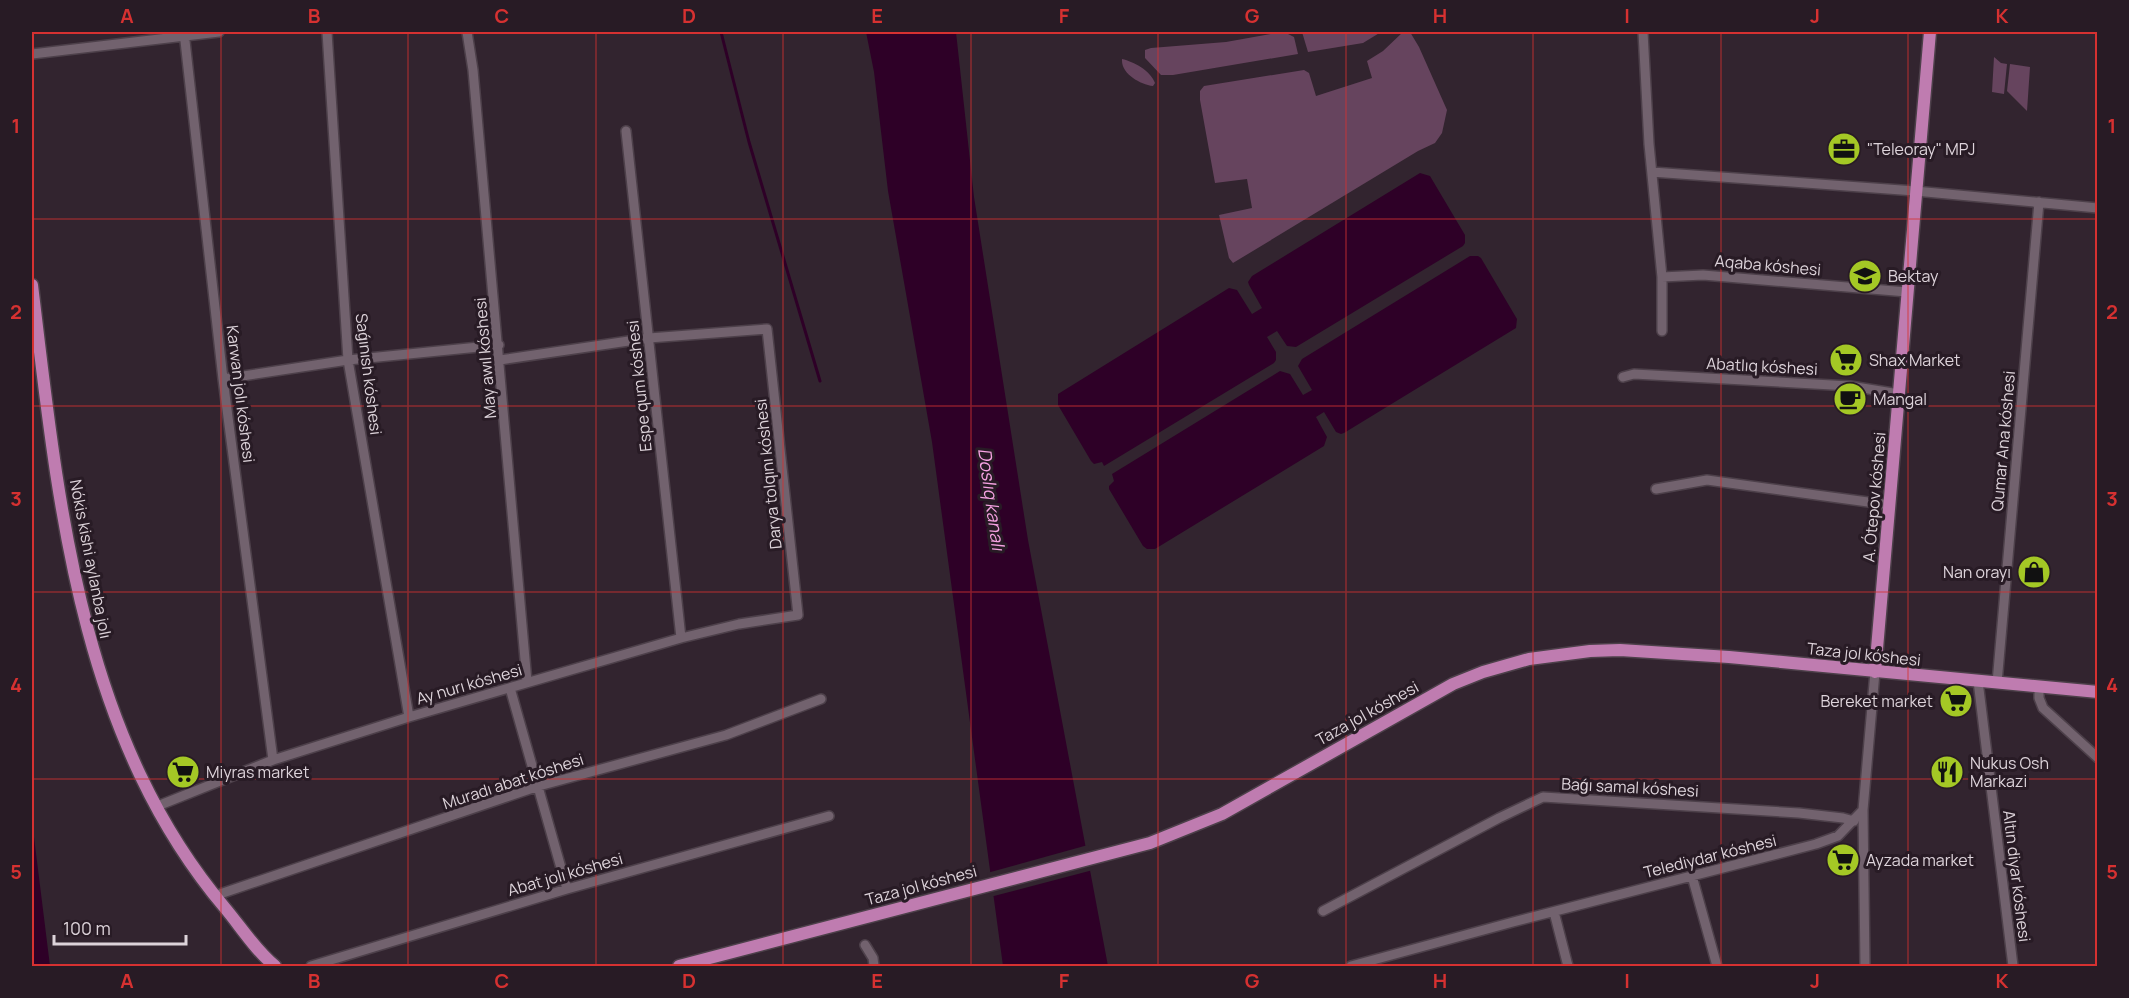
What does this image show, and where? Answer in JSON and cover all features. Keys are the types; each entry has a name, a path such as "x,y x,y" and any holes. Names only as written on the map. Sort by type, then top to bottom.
{"main road":[{"name":"A. Ótepov kóshesi","path":"1875,672 1930,32"},
{"name":"Nókis kishi aylanba jolı","path":"32,285 48,424 75,580 90,645 119,730 156,807 180,849 214,896 271,965"},
{"name":"Taza jol kóshesi","path":"679,966 1150,843 1222,814 1453,684 1529,659 1590,651 1620,650 1729,657 2097,692"}],"street":[{"path":"32,54 184,34 219,32"},
{"name":"Saǵınısh kóshesi","path":"327,32 348,360 409,717"},
{"name":"May awıl kóshesi","path":"467,32 473,69 499,345 527,682"},
{"path":"1643,32 1652,172 1662,277 1662,331"},
{"name":"Karwan jolı kóshesi","path":"184,34 223,379 273,760"},
{"name":"Espe qum kóshesi","path":"626,131 681,638"},
{"path":"1652,172 1915,191 2097,208"},
{"name":"Qumar Ana kóshesi","path":"1997,683 2039,202"},
{"name":"Aqaba kóshesi","path":"1662,277 1703,275 1907,292"},
{"name":"Darya tolqını kóshesi","path":"649,338 767,329 798,615"},
{"path":"500,360 649,338"},
{"path":"223,379 348,360 499,345"},
{"name":"Abatlıq kóshesi","path":"1623,377 1642,375 1850,386 1899,394"},
{"path":"1656,489 1707,480 1890,505"},
{"name":"Ay nurı kóshesi","path":"156,807 273,760 409,717 681,638 739,624 798,615"},
{"name":"A. Ótepov kóshesi","path":"1864,966 1863,810 1875,672"},
{"name":"Altın diyar kóshesi","path":"1978,681 2013,966"},
{"path":"510,687 567,889"},
{"path":"2039,687 2039,698 2043,708 2097,758"},
{"name":"Muradı abat kóshesi","path":"214,896 539,786 726,735 821,699"},
{"name":"Baǵı samal kóshesi","path":"1323,911 1543,797 1799,813 1843,818 1854,822"},
{"name":"Telediydar kóshesi","path":"1351,966 1816,844 1838,836 1854,822 1863,810"},
{"name":"Abat jolı kóshesi","path":"311,966 567,889 829,816"},
{"path":"1692,876 1717,966"},
{"path":"1554,912 1568,966"},
{"path":"866,945 873,958 874,966"}],"shaded area":[{"path":"1302,32 1381,32 1363,43 1308,52"},
{"path":"1403,32 1410,32 1419,47 1447,110 1442,133 1435,143 1418,151 1233,263 1229,258 1219,215 1252,208 1247,179 1215,183 1200,91 1204,86 1304,70 1309,73 1316,96 1372,78 1367,61 1383,51"},
{"path":"1276,33 1294,37 1298,54 1173,75 1161,75 1145,58 1145,50 1151,48 1226,42"},
{"path":"1994,57 2001,63 2007,64 2004,94 1992,92"},
{"path":"1122,59 1146,70 1153,78 1155,83 1153,86 1128,74"},
{"path":"2010,64 2030,67 2027,111 2007,91"}],"water":[{"name":"Doslıq kanalı","path":"866,32 956,32 974,197 1028,540 1108,966 1003,966 932,442 888,191 874,72"},
{"path":"1420,173 1430,176 1465,235 1463,246 1296,347 1287,346 1277,331 1267,337 1276,352 1274,363 1104,466 1102,462 1094,464 1091,461 1058,405 1058,394 1229,288 1237,290 1252,314 1262,308 1248,282 1252,276"},
{"path":"1470,256 1481,258 1517,319 1516,328 1344,433 1336,432 1324,412 1316,417 1327,437 1324,446 1155,549 1147,549 1143,546 1109,489 1114,481 1112,474 1280,371 1290,374 1303,395 1312,390 1298,366 1302,359"},
{"path":"32,821 50,966 32,966"}],"pier":[{"path":"1088,845 1093,870 990,897 987,873"}],"waterway":[{"path":"721,32 749,142 820,381"}],"place":[{"name":"\"Teleoray\" MPJ","path":"1844,149"},
{"name":"Bektay","path":"1865,276"},
{"name":"Shax Market","path":"1846,360"},
{"name":"Mangal","path":"1850,399"},
{"name":"Nan orayı","path":"2034,572"},
{"name":"Bereket market","path":"1956,701"},
{"name":"Miyras market","path":"183,772"},
{"name":"Nukus Osh Markazi","path":"1947,772"},
{"name":"Ayzada market","path":"1843,860"}]}
